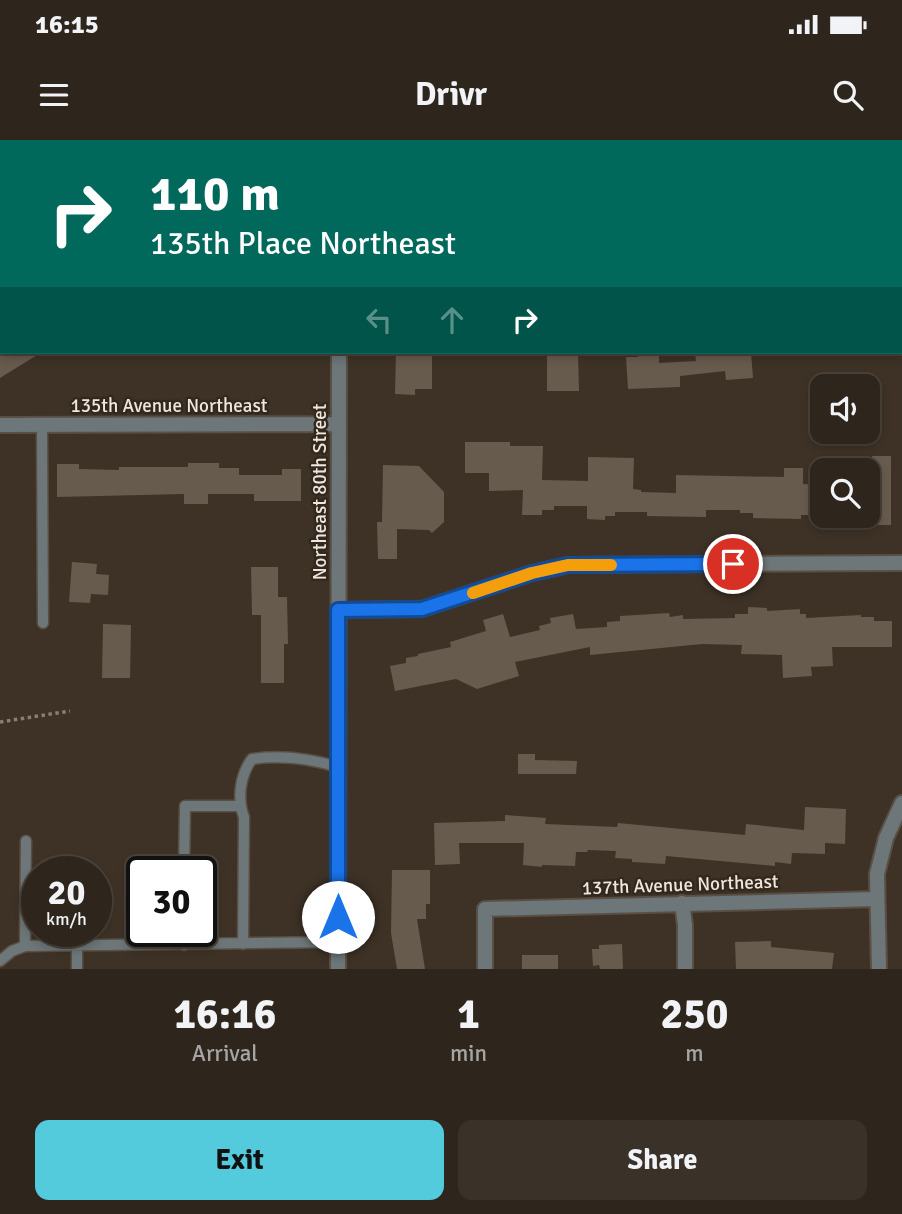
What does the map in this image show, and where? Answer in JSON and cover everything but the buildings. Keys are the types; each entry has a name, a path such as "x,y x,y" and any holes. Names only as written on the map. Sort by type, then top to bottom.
{"street":[{"name":"Northeast 80th Street","path":"338,969 339,354"},
{"name":"135th Avenue Northeast","path":"0,425 339,424"},
{"path":"338,610 422,609 532,573 568,565 902,563"},
{"path":"879,969 877,874 886,838 902,803"},
{"name":"137th Avenue Northeast","path":"485,969 485,909 877,899"},
{"path":"682,903 685,969"}],"lane":[{"path":"42,425 43,623"},
{"path":"243,944 244,817 240,806 244,769 252,759 264,757 316,761 338,767"},
{"path":"184,856 185,806 240,806"},
{"path":"26,841 26,856"},
{"path":"217,944 338,942"},
{"path":"0,961 12,951 22,947"},
{"path":"77,947 77,969"}],"path":[{"path":"0,722 70,711"}],"slow traffic":[{"path":"473,593 532,573 568,565 611,565"}],"route":[{"path":"338,917 338,610 422,609 532,573 568,565 733,564"}]}
